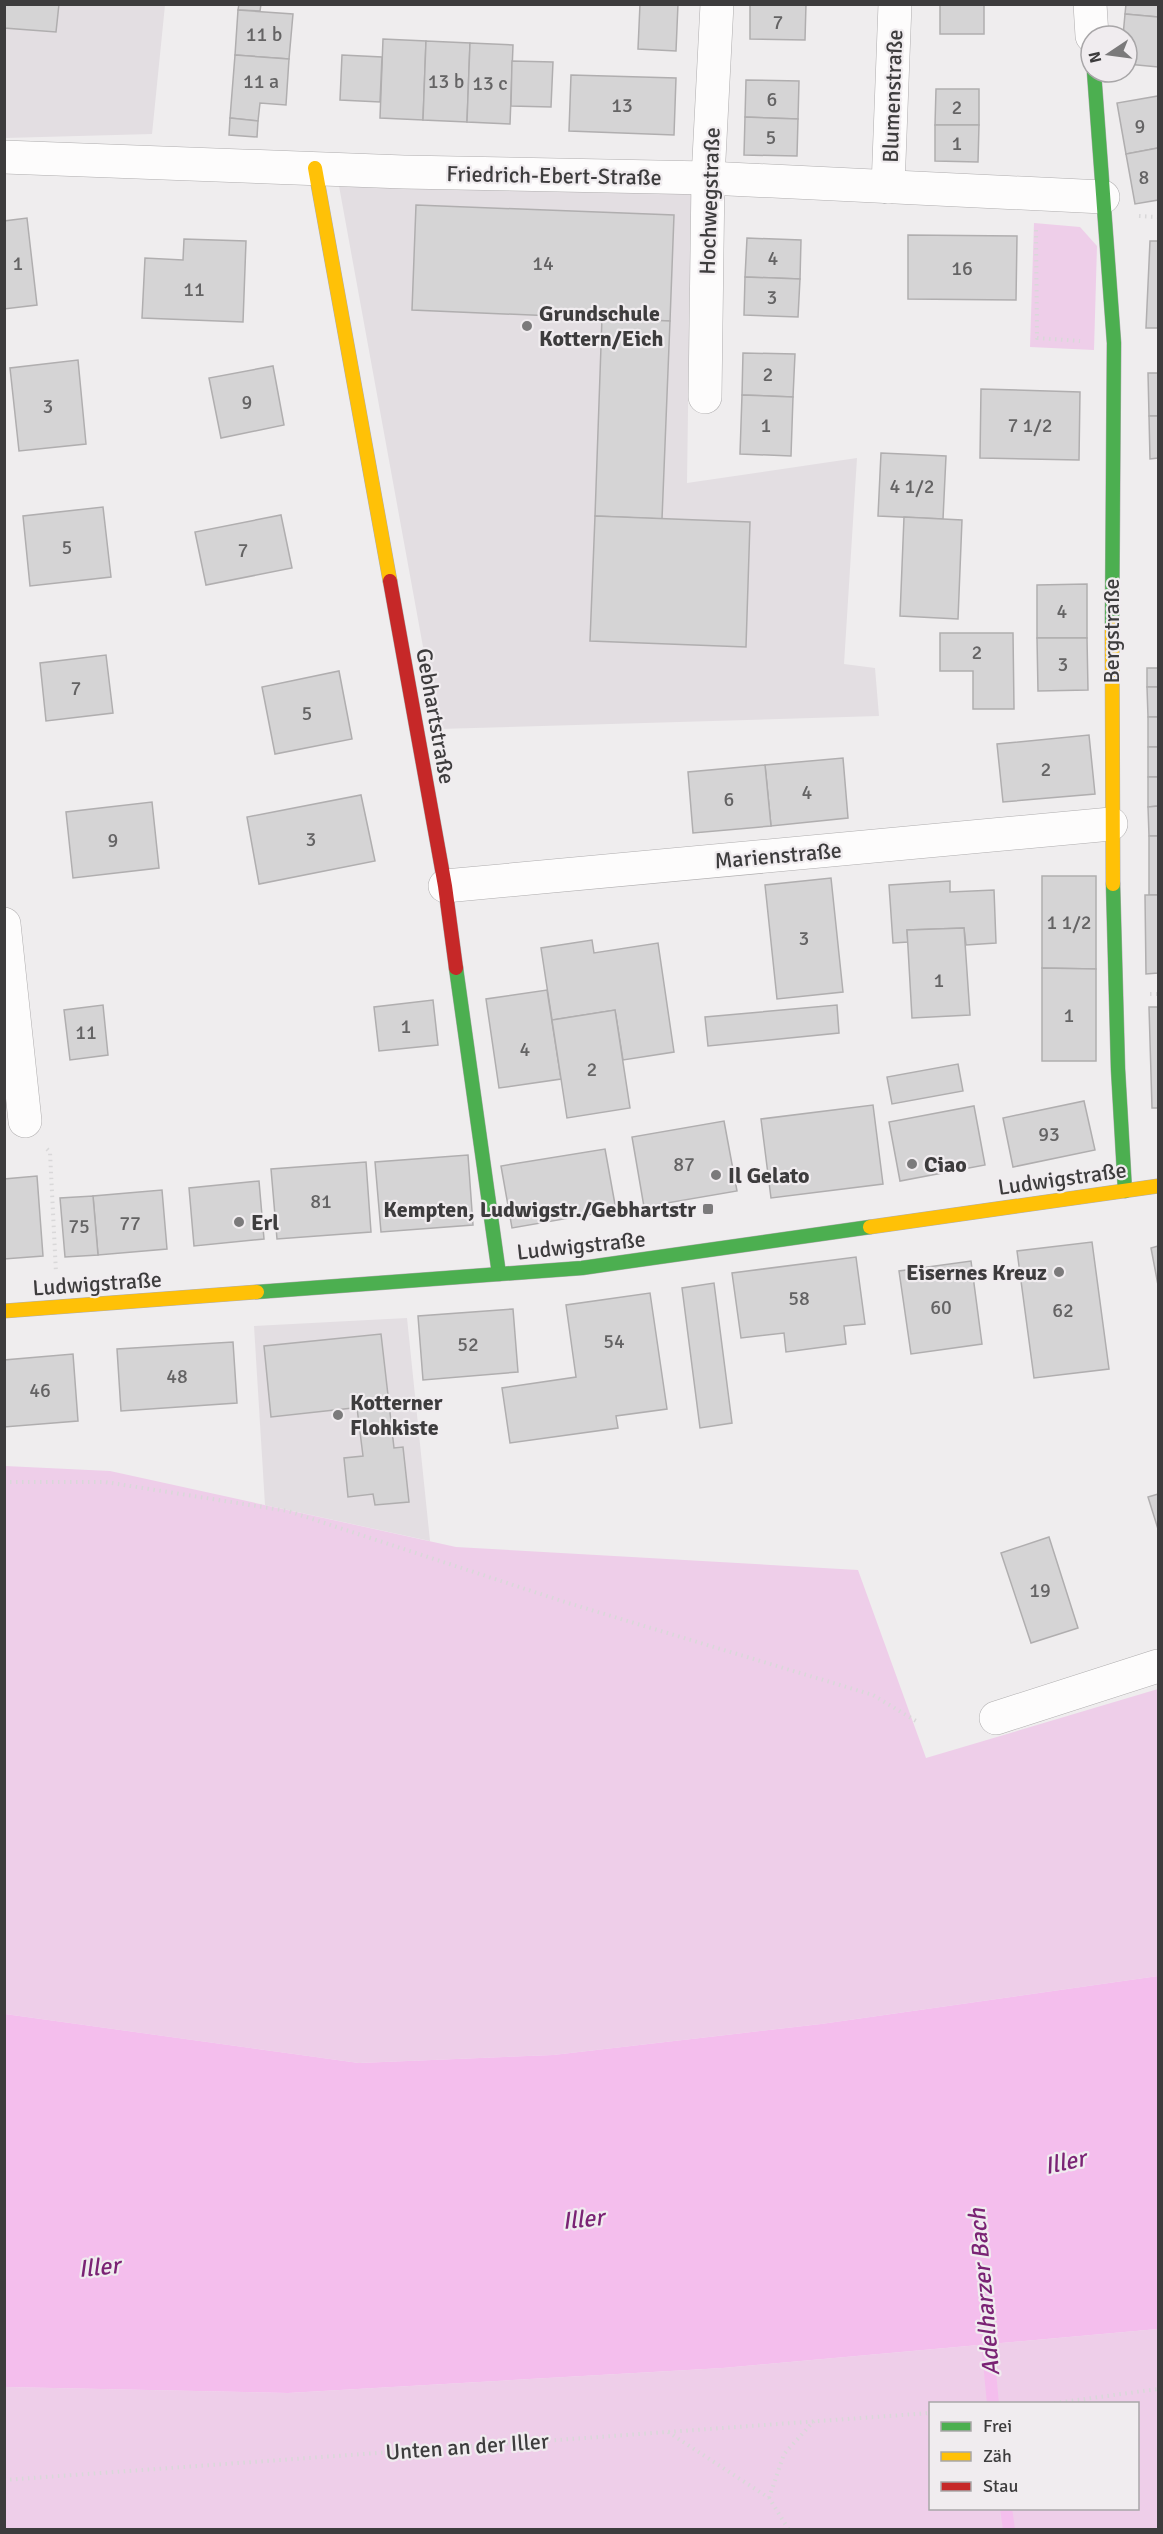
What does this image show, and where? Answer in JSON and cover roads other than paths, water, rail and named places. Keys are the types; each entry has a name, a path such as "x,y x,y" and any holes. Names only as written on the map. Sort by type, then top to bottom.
{"street":[{"name":"Hochwegstraße","path":"705,397 708,178 717,4"},
{"name":"Blumenstraße","path":"888,187 895,4"},
{"path":"1090,4 1091,24"},
{"name":"Bergstraße","path":"1095,84 1114,344 1110,824 1118,1069 1125,1191"},
{"name":"Friedrich-Ebert-Straße","path":"4,157 708,178 1103,197"},
{"name":"Gebhartstraße","path":"315,168 446,886 499,1274"},
{"name":"Marienstraße","path":"446,886 1110,824"},
{"path":"4,924 25,1121"},
{"name":"Ludwigstraße","path":"4,1311 582,1268 1158,1186"},
{"path":"996,1718 1158,1666"}],"water":[{"name":"Iller","path":"1158,1976 1158,2329 723,2368 288,2393 5,2387 5,2014 359,2063 553,2055 821,2024"}],"waterway":[{"name":"Adelharzer Bach","path":"986,2330 993,2402"},
{"name":"Adelharzer Bach","path":"1006,2510 1009,2530"}],"place":[{"name":"Grundschule Kottern/Eich","path":"527,326"},
{"name":"Ciao","path":"912,1164"},
{"name":"Il Gelato","path":"716,1175"},
{"name":"Kempten, Ludwigstr./Gebhartstr","path":"708,1209"},
{"name":"Erl","path":"239,1222"},
{"name":"Eisernes Kreuz","path":"1059,1272"},
{"name":"Kotterner Flohkiste","path":"338,1415"}]}
